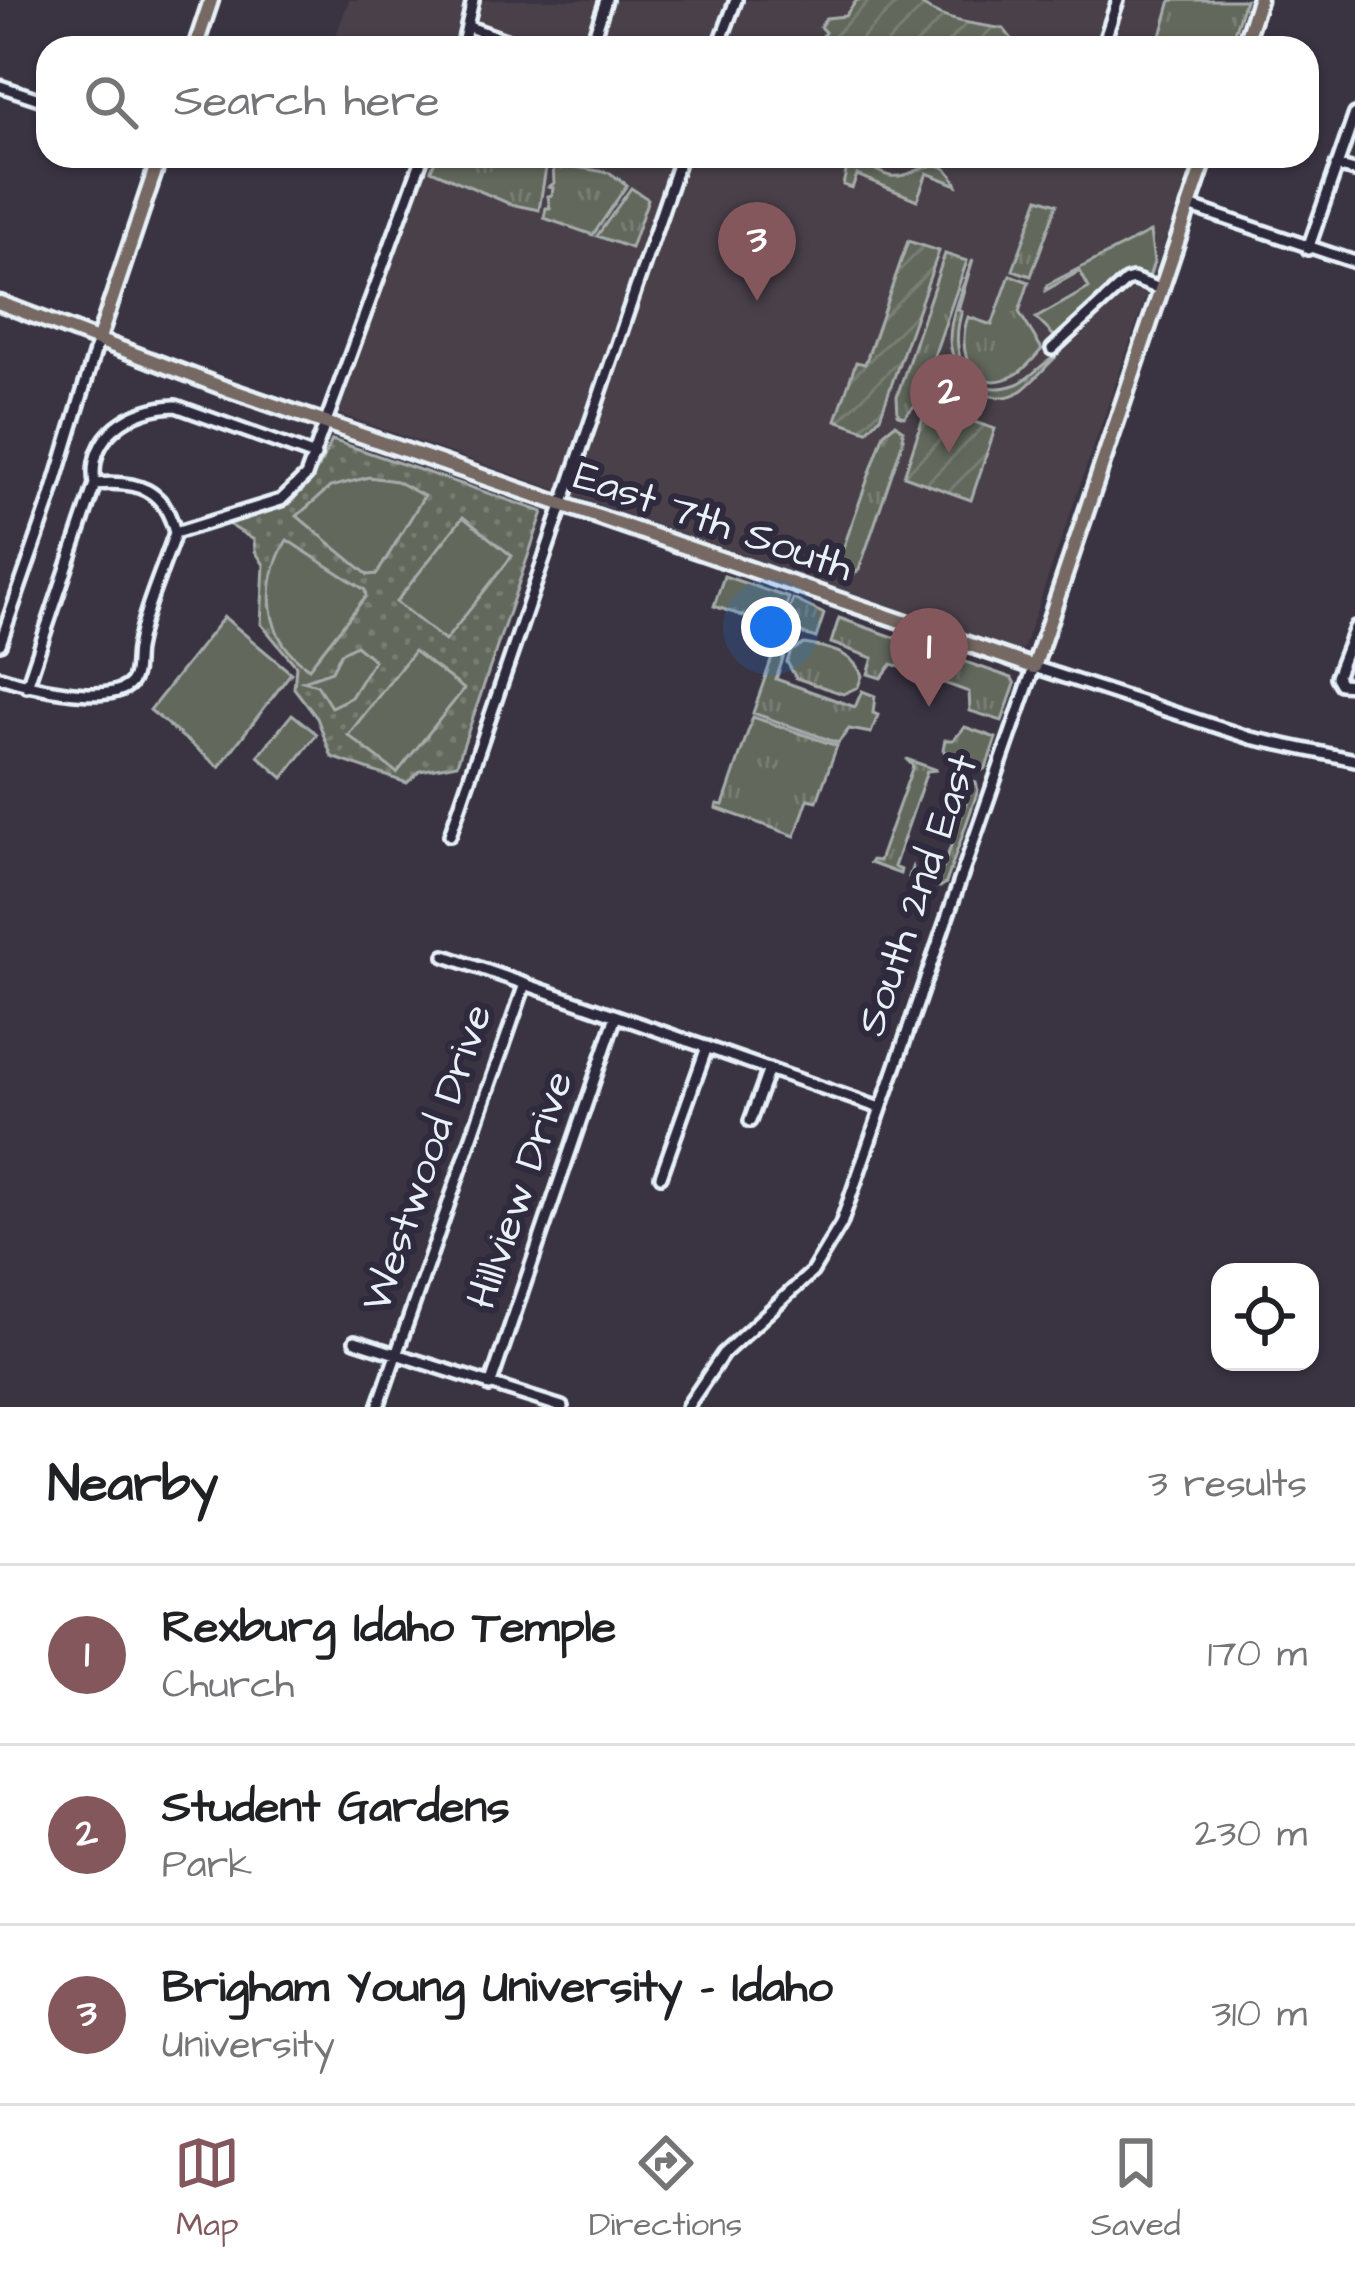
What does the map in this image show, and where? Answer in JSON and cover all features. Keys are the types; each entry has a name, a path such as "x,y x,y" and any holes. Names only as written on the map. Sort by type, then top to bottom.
{"main road":[{"path":"199,36 211,0"},
{"path":"1247,36 1259,0"},
{"path":"99,338 156,168"},
{"name":"South 2nd East","path":"1034,667 1202,168"},
{"name":"East 7th South","path":"0,303 327,424 1034,667"}],"street":[{"path":"466,36 473,0"},
{"path":"594,36 606,0"},
{"path":"722,36 736,0"},
{"path":"1106,36 1118,0"},
{"path":"469,27 494,36"},
{"path":"0,86 36,98"},
{"path":"1308,248 1355,114"},
{"path":"1336,166 1355,171"},
{"path":"175,533 281,500 306,476 419,168"},
{"path":"449,835 677,168"},
{"path":"1189,206 1355,262"},
{"path":"1052,349 1126,281 1160,289"},
{"path":"0,644 99,338"},
{"path":"27,686 95,484 93,461 113,427 155,406 176,406 316,456"},
{"path":"0,677 78,693 117,690 135,676 138,644 175,533 161,500 146,487 131,482 95,484"},
{"path":"1355,628 1336,677 1339,683 1355,685"},
{"name":"East 7th South","path":"1034,667 1251,738 1355,760"},
{"name":"South 2nd East","path":"687,1407 722,1354 812,1272 841,1224 1034,667"},
{"path":"445,956 880,1108"},
{"name":"Westwood Drive","path":"378,1407 525,984"},
{"name":"Hillview Drive","path":"490,1386 616,1016"},
{"path":"661,1177 706,1047"},
{"path":"750,1121 769,1069"},
{"path":"356,1341 562,1407"}],"shaded area":[{"path":"349,0 1250,0 1237,36 336,36"},
{"path":"419,168 1191,168 1023,649 331,411"}],"green space":[{"path":"857,0 916,0 947,18 1004,29 1010,36 823,36 820,27 826,18 845,16"},
{"path":"1171,0 1245,0 1233,36 1161,36"},
{"path":"546,168 539,210 510,204 431,170"},
{"path":"553,168 582,168 610,173 627,185 593,235 544,218 550,208 548,196 553,188 549,187 554,183"},
{"path":"847,168 873,168 900,176 944,168 957,185 927,173 917,200 857,175 852,188 843,185"},
{"path":"631,188 648,199 631,248 597,236"},
{"path":"1039,198 1057,204 1031,276 1013,270"},
{"path":"1150,232 1154,262 1149,277 1136,272 1122,275 1056,338 1036,318 1089,288 1080,271 1046,290 1047,285"},
{"path":"908,241 939,251 880,417 867,431 836,420 856,362 865,364"},
{"path":"945,254 967,261 918,402 904,417 898,415 897,396"},
{"path":"973,259 958,310 962,312 958,342 965,370 973,380 999,388 1017,384 1056,357 1022,390 1009,396 997,397 974,386 952,352 952,320"},
{"path":"1010,275 1029,282 1019,312 1042,349 1017,374 987,380 970,366 965,330 968,317 992,325"},
{"path":"927,406 995,429 971,500 904,476"},
{"path":"895,424 903,430 903,441 859,570 843,575 838,563 884,433"},
{"path":"332,440 543,512 457,764 420,771 407,783 332,757 317,718 294,688 296,666 261,624 264,565 254,540 228,524 290,504 319,467"},
{"path":"369,477 396,481 424,496 377,574 368,575 297,516 330,487"},
{"path":"463,517 512,556 445,641 396,602"},
{"path":"287,540 365,590 366,596 309,668 282,642 271,609 273,574"},
{"path":"724,576 789,598 778,628 714,606"},
{"path":"793,599 824,614 816,638 792,630 784,652 775,649"},
{"path":"224,617 291,673 219,767 150,710"},
{"path":"839,618 1012,678 1015,684 1002,721 970,711 969,692 892,664 881,678 868,674 873,658 831,643"},
{"path":"804,644 853,661 862,676 858,687 843,694 796,678 787,662 791,651"},
{"path":"356,645 374,660 351,697 331,707 317,685 303,681 332,671 341,653"},
{"path":"414,651 464,689 397,773 348,735"},
{"path":"774,652 784,656 776,679 855,707 862,691 875,696 873,713 878,715 871,733 849,729 838,743 753,713"},
{"path":"292,714 317,734 283,778 258,756"},
{"path":"753,717 837,746 817,801 808,799 795,836 716,808 723,805"},
{"path":"965,727 996,738 986,768 980,771 949,760 943,749 945,740 953,740"},
{"path":"906,759 937,770 927,771 894,867 900,874 870,863 879,861 913,766"},
{"path":"968,780 978,790 946,883 940,887 909,877 912,868 914,875 930,880 934,872 941,874 972,786"}],"place":[{"name":"Brigham Young University - Idaho","path":"757,301"},
{"name":"Student Gardens","path":"949,453"},
{"name":"Rexburg Idaho Temple","path":"929,707"}]}
